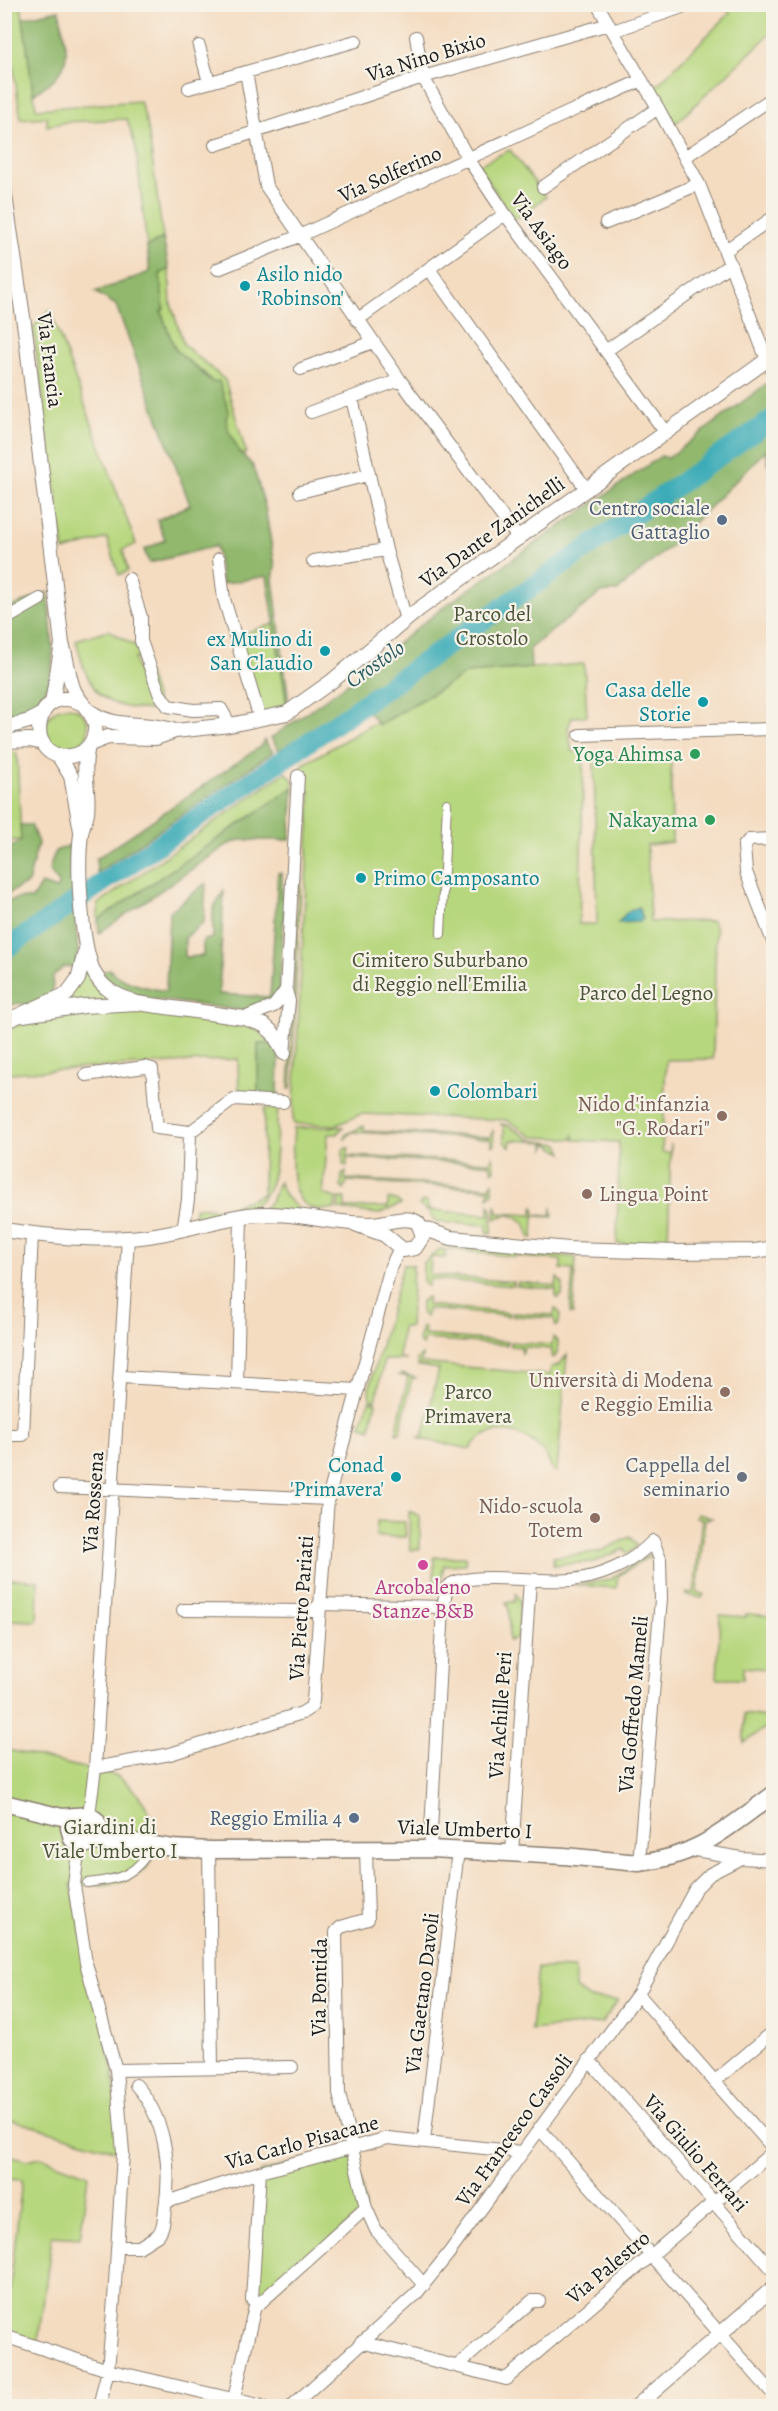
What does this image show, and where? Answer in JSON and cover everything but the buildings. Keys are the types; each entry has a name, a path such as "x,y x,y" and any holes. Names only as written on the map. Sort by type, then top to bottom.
{"main road":[{"name":"Viale Umberto I","path":"4,1814 60,1828 81,1841 134,1842 173,1848 209,1850 458,1850 639,1863 663,1860 695,1850 774,1794"},
{"name":"Viale Umberto I","path":"4,1803 87,1819 134,1842"},
{"path":"87,1819 99,1833 81,1841 69,1826 87,1819"}],"street":[{"path":"597,4 699,184 770,358"},
{"name":"Via Nino Bixio","path":"215,146 423,77 611,28 691,4"},
{"name":"Via Asiago","path":"416,37 423,77 469,160 505,214 666,433"},
{"name":"Via Nino Bixio","path":"189,88 356,41"},
{"path":"199,46 209,82"},
{"path":"246,72 266,186 400,380 519,538"},
{"name":"Via Solferino","path":"218,269 299,236 642,80"},
{"path":"685,157 774,97"},
{"path":"543,187 658,108"},
{"path":"606,223 699,184"},
{"name":"Via Francia","path":"4,189 26,337 62,644 73,688 87,708 95,725 84,767 87,805 81,833"},
{"path":"357,320 505,214"},
{"path":"726,250 774,217"},
{"path":"607,350 731,264"},
{"path":"429,269 587,490"},
{"path":"301,369 373,342"},
{"name":"Via Dante Zanichelli","path":"175,731 275,718 302,704 406,620 770,358"},
{"path":"311,412 400,380"},
{"path":"352,398 368,476 406,620"},
{"path":"300,492 368,476"},
{"path":"313,561 386,550"},
{"path":"219,559 224,599 260,719"},
{"path":"129,579 141,617 141,641 159,693 168,706 193,710 221,709 230,725"},
{"path":"4,620 40,599"},
{"name":"Via Francia","path":"52,703 62,644"},
{"path":"4,728 29,721 42,714 52,703 69,699 110,722 166,727 175,731"},
{"path":"42,714 38,729 43,743"},
{"path":"580,735 774,729"},
{"path":"58,755 77,754 108,737 156,738 175,731"},
{"path":"4,741 30,740 43,743 58,755 71,776 81,833 85,943 81,971 71,989 62,997 4,1022"},
{"path":"284,1053 289,1001 286,990 298,776"},
{"path":"441,934 447,803"},
{"path":"774,838 749,840 744,846 746,872 774,944"},
{"path":"85,943 94,974 103,986 137,1003"},
{"path":"244,1018 274,1006 286,990"},
{"path":"23,1015 84,1006 137,1003 244,1018 264,1025 273,1033 284,1053"},
{"path":"86,1074 145,1067 152,1069 157,1128 190,1132 234,1099 283,1102"},
{"path":"183,1230 188,1200 190,1132"},
{"path":"4,1230 32,1234 128,1238 183,1230 241,1217 279,1215 317,1217 355,1224 381,1233 396,1245 410,1250 420,1244 451,1238"},
{"path":"237,1383 241,1217"},
{"path":"355,1224 410,1218 422,1228 423,1236 420,1244"},
{"path":"396,1245 391,1232 398,1221"},
{"path":"422,1228 451,1238 569,1249 678,1252 755,1251 774,1248"},
{"path":"4,1435 23,1435 32,1234"},
{"name":"Via Rossena","path":"95,1768 128,1238"},
{"name":"Via Pietro Pariati","path":"95,1768 170,1754 307,1712 314,1701 328,1499 396,1245"},
{"path":"121,1377 358,1390"},
{"path":"60,1487 328,1499"},
{"name":"Via Goffredo Mameli","path":"443,1607 447,1587 457,1581 571,1580 597,1575 642,1551 653,1541 658,1549 661,1570 660,1599 639,1863"},
{"name":"Via Achille Peri","path":"512,1853 530,1580"},
{"path":"183,1610 313,1611 320,1604 443,1607 430,1849"},
{"path":"87,1819 95,1768"},
{"path":"81,1841 74,1885 86,1962 116,2070 123,2153 108,2370 99,2406"},
{"name":"Via Pontida","path":"353,2146 339,2093 336,1932 341,1928 368,1919 366,1849"},
{"path":"209,1850 212,2066"},
{"name":"Via Gaetano Davoli","path":"424,2141 458,1850"},
{"path":"695,1850 741,1858 774,1860"},
{"path":"87,1883 117,1880 139,1867 145,1857"},
{"name":"Via Francesco Cassoli","path":"292,2406 424,2285 639,1994 695,1889 710,1874 741,1858"},
{"path":"639,1994 774,2150"},
{"path":"715,2081 774,2031"},
{"name":"Via Giulio Ferrari","path":"589,2061 774,2271"},
{"path":"116,2070 212,2066 292,2067"},
{"path":"118,2247 139,2247 158,2235 166,2202 166,2152 155,2115 136,2085"},
{"path":"539,2128 774,2395"},
{"name":"Via Carlo Pisacane","path":"166,2202 260,2172 353,2146 391,2138 521,2152"},
{"path":"353,2146 366,2208 376,2230 424,2285"},
{"name":"Via Palestro","path":"361,2342 506,2379 774,2150"},
{"path":"260,2172 252,2299 260,2303 366,2208"},
{"path":"637,2406 774,2287"},
{"path":"234,2399 256,2301"},
{"name":"Via Palestro","path":"457,2366 532,2301 539,2301"},
{"path":"4,2337 108,2370 262,2406"}],"green space":[{"path":"4,5 21,5 36,109 140,101 148,128 163,238 147,247 136,148 127,119 66,122 47,126 47,117 21,119"},
{"path":"722,5 773,5 773,31 675,124 654,88 730,13"},
{"path":"59,10 66,59 57,76 33,94 23,18"},
{"path":"510,150 546,197 514,220 478,165"},
{"path":"163,238 169,269 160,274 164,309 161,311 175,349 212,382 219,381 229,412 226,418 228,429 239,451 253,466 265,507 275,566 273,580 288,694 287,705 267,576 222,584 216,546 149,563 144,550 165,540 157,520 190,505 116,305 95,292 150,272 147,247"},
{"path":"169,269 171,304 184,345 225,380 246,452 244,455 232,441 217,393 210,379 176,350 167,333 162,314 160,274"},
{"path":"50,310 136,544 123,550 128,571 119,575 107,538 64,551 33,328"},
{"name":"Parco del Crostolo","path":"773,379 773,410 769,413 773,459 768,464 766,450 673,544 617,591 601,593 530,648 531,668 467,673 379,725 361,703 279,750 271,738 351,681 441,609 661,456 668,458"},
{"path":"48,592 53,647 50,680 33,708 17,720 10,718 5,702 4,610"},
{"path":"274,624 287,705 260,719 235,636"},
{"path":"108,630 136,646 142,657 134,659 139,676 148,674 159,710 139,709 110,702 92,686 76,640"},
{"name":"Cimitero Suburbano di Reggio nell'Emilia","path":"584,664 587,716 572,717 568,728 572,751 584,753 579,924 597,924 594,758 671,757 672,842 647,845 650,922 712,921 716,929 713,1059 666,1060 662,1152 670,1153 671,1144 668,1244 617,1244 619,1142 574,1140 574,1134 573,1139 533,1137 507,1120 361,1114 337,1125 294,1124 293,1120 310,807 310,791 307,791 302,765 376,722 379,725 467,673"},
{"path":"67,707 75,708 82,713 87,720 87,736 82,743 75,748 67,749 59,748 52,743 47,736 46,728 47,720 52,713 59,708"},
{"path":"264,740 273,752 97,873 96,859 261,746"},
{"path":"4,752 17,753 21,840 5,841"},
{"path":"286,772 292,779 294,787 98,920 98,904"},
{"path":"294,787 290,840 240,840 227,845 99,933 98,920"},
{"path":"304,815 291,1089 289,1089 301,821"},
{"path":"20,825 31,825 38,843 28,883 5,895 5,852 21,840"},
{"path":"70,845 78,953 74,967 64,967 53,976 52,996 29,1005 17,1003 5,1009 5,902 20,898 32,899 41,884 56,889 59,884 49,870 55,851"},
{"path":"278,873 282,873 282,898 285,898 279,993 274,1001 248,1011 144,998 111,986 101,972 109,969 128,981 166,991 169,912 206,883 204,922 185,938 185,957 203,956 203,940 213,938 213,908 224,891 219,994 270,997"},
{"path":"87,968 94,984 119,1001 59,1004"},
{"path":"124,1009 240,1022 256,1029 273,1043 258,1044 258,1096 239,1095 238,1059 9,1073 5,1062 5,1029 48,1016"},
{"path":"273,1043 279,1056 278,1096 258,1096 258,1044"},
{"path":"278,1108 273,1174 268,1189 259,1201 245,1210 224,1216 195,1219 195,1207 225,1210 263,1194 264,1109"},
{"path":"500,1124 508,1125 531,1140 545,1142 511,1140 510,1147 504,1142 504,1126"},
{"path":"364,1126 364,1131 490,1137 493,1131 494,1145 492,1146 490,1139 352,1132 345,1139 345,1135"},
{"path":"343,1127 337,1134 328,1134 323,1194 336,1198 335,1209 316,1209 306,1205 299,1197 295,1187 292,1162 294,1128"},
{"path":"545,1142 559,1144 563,1153 547,1143 545,1151"},
{"path":"349,1148 347,1156 490,1162 493,1156 494,1171 490,1164 347,1158 347,1166 343,1165 343,1150"},
{"path":"346,1172 345,1179 490,1187 493,1181 493,1193 488,1197 490,1189 347,1181 344,1190 341,1187 342,1174"},
{"path":"279,1182 285,1196 302,1212 262,1210 271,1201"},
{"path":"339,1198 345,1198 345,1208 388,1207 388,1199 396,1200 401,1204 379,1214 338,1209"},
{"path":"423,1201 427,1202 429,1210 489,1215 489,1205 492,1210 492,1233 487,1233 487,1225 435,1222 430,1213 419,1205"},
{"path":"496,1205 498,1213 532,1215 534,1206 535,1215 551,1216 552,1207 553,1217 534,1216 533,1238 530,1238 526,1226 518,1218 507,1215 495,1219"},
{"path":"455,1247 517,1252 516,1257 448,1249"},
{"path":"440,1249 446,1250 445,1258 431,1257 430,1275 514,1282 514,1286 430,1279 427,1287 423,1282 423,1263"},
{"path":"521,1253 576,1257 573,1314 570,1314 573,1270 561,1269 561,1260 520,1257"},
{"path":"403,1265 413,1265 410,1327 402,1327 399,1358 406,1360 384,1360 376,1401 370,1399 369,1389"},
{"path":"557,1278 563,1284 562,1294 558,1298 556,1298 556,1289 517,1286 518,1282 556,1286"},
{"path":"428,1297 427,1305 510,1313 510,1316 427,1309 426,1317 421,1313 421,1301"},
{"path":"555,1308 560,1313 559,1324 556,1327 554,1318 513,1316 513,1313 554,1315"},
{"path":"422,1327 425,1327 424,1335 508,1342 507,1345 424,1339 422,1346 418,1340"},
{"path":"553,1337 558,1342 557,1354 552,1358 552,1349 524,1347 522,1354 521,1347 511,1346 511,1342 552,1345"},
{"name":"Parco Primavera","path":"422,1355 421,1363 550,1375 551,1367 559,1365 567,1355 557,1471 552,1470 539,1447 528,1439 504,1431 491,1433 480,1439 470,1449 417,1438 423,1437 439,1369 418,1366 417,1359"},
{"path":"399,1375 417,1378 412,1378 400,1433 396,1433 408,1377"},
{"path":"369,1401 376,1403 370,1429 361,1425"},
{"path":"409,1511 420,1516 420,1549 410,1550"},
{"path":"697,1514 713,1518 705,1519 697,1593 704,1594 702,1598 686,1595 694,1592 702,1519 695,1518"},
{"path":"377,1521 405,1522 406,1537 376,1537"},
{"path":"630,1537 637,1546 628,1554 624,1549 593,1562 553,1565 553,1557 599,1552"},
{"path":"652,1554 658,1559 646,1558 618,1576 616,1588 574,1585 609,1580 641,1558"},
{"path":"434,1557 466,1557 466,1564 444,1565 439,1593 434,1593"},
{"path":"5,1579 38,1580 37,1621 5,1620"},
{"path":"516,1594 520,1601 518,1637 509,1641 509,1610 506,1602 514,1602"},
{"path":"746,1614 773,1616 773,1652 770,1673 767,1673 767,1669 743,1667 743,1679 717,1679 720,1615 746,1617"},
{"path":"744,1714 773,1718 773,1722 744,1743"},
{"name":"Giardini di Viale Umberto I","path":"4,1749 117,1776 137,1794 152,1820 156,1834 156,1847 152,1860 143,1871 135,1877 109,1885 71,1884 113,2070 120,2152 5,2118"},
{"path":"538,1968 575,1969 575,1988 590,1999 618,2000 602,2023 531,2030"},
{"path":"353,2146 366,2208 260,2303 252,2299 260,2172"},
{"path":"4,2154 27,2160 40,2157 88,2175 80,2238 52,2236 38,2343 5,2333 22,2180 5,2179"}],"water":[{"path":"639,907 643,919 639,922 618,923 627,912"}],"waterway":[{"name":"Crostolo","path":"4,950 310,741 774,418"}],"place":[{"name":"Asilo nido 'Robinson'","path":"245,286"},
{"name":"Centro sociale Gattaglio","path":"722,520"},
{"name":"ex Mulino di San Claudio","path":"325,651"},
{"name":"Casa delle Storie","path":"703,702"},
{"name":"Yoga Ahimsa","path":"695,754"},
{"name":"Nakayama","path":"710,820"},
{"name":"Primo Camposanto","path":"361,878"},
{"name":"Colombari","path":"435,1091"},
{"name":"Nido d'infanzia \"G. Rodari\"","path":"722,1116"},
{"name":"Lingua Point","path":"587,1194"},
{"name":"Università di Modena e Reggio Emilia","path":"725,1392"},
{"name":"Conad 'Primavera'","path":"396,1477"},
{"name":"Cappella del seminario","path":"742,1477"},
{"name":"Nido-scuola Totem","path":"595,1518"},
{"name":"Arcobaleno Stanze B&B","path":"423,1565"},
{"name":"Reggio Emilia 4","path":"354,1818"}],"park label":[{"name":"Parco del Legno","path":"646,993"}]}
